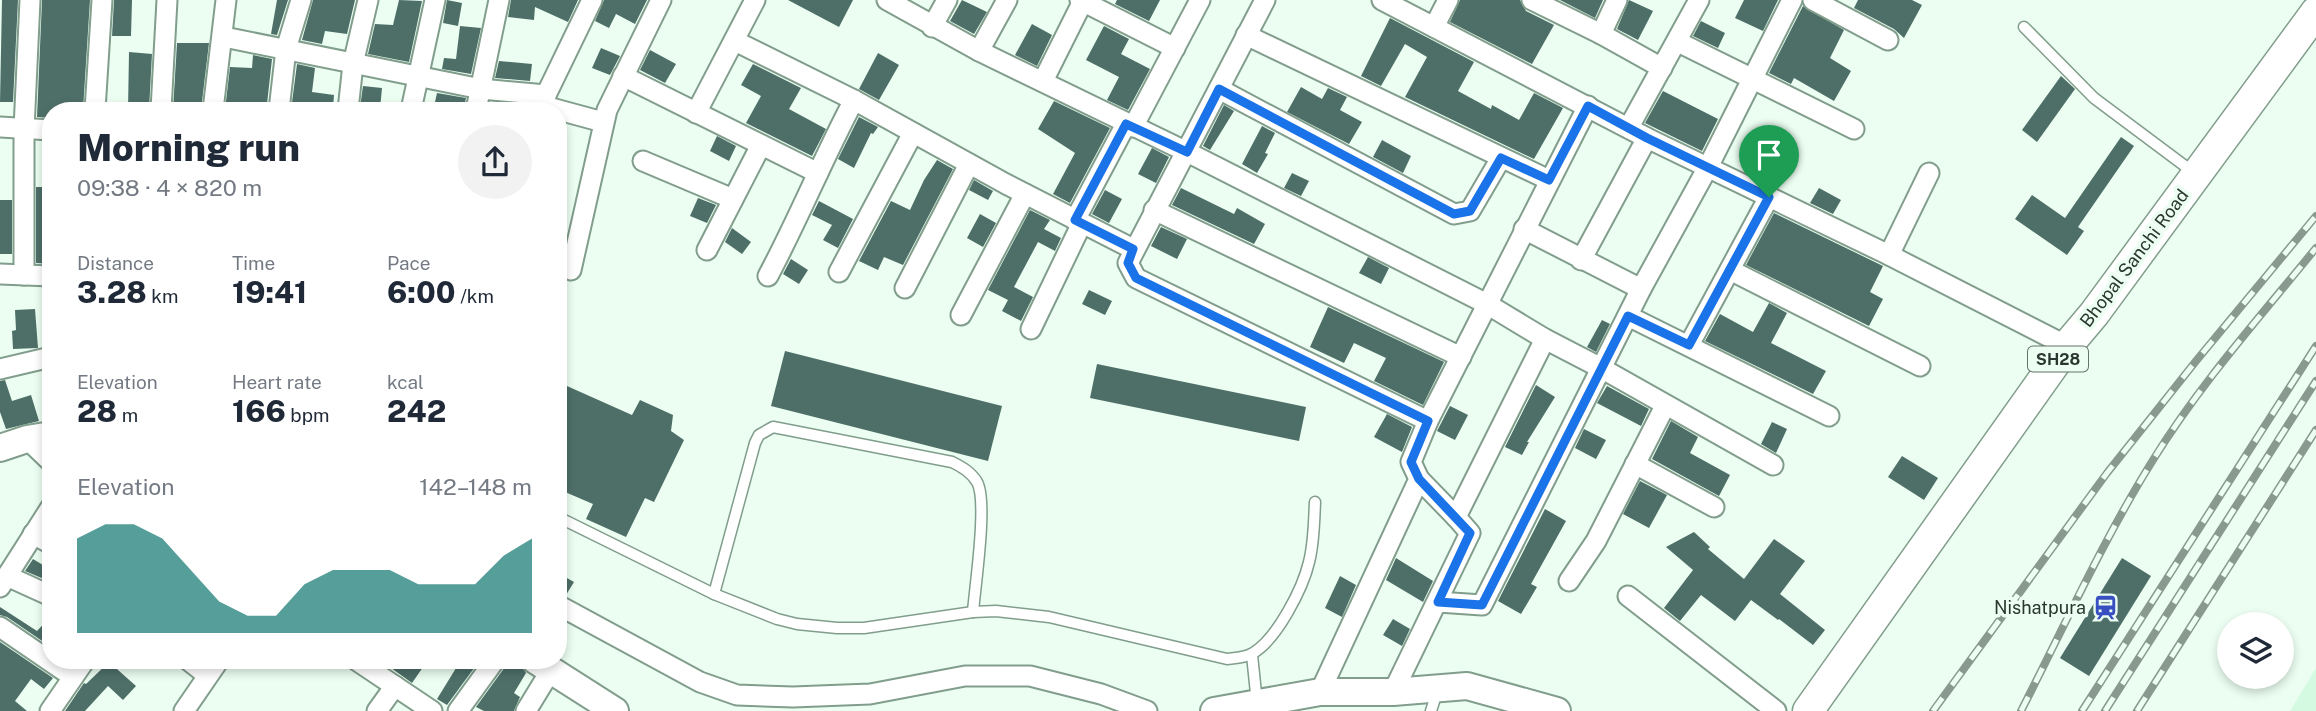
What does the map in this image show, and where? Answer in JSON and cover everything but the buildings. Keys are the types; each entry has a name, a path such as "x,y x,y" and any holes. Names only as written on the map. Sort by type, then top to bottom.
{"main road":[{"name":"Bhopal Sanchi Road","path":"1808,711 2067,346 2316,12"}],"street":[{"path":"24,275 24,129 30,0"},
{"path":"95,102 102,0"},
{"path":"161,102 167,0"},
{"path":"215,102 226,0"},
{"path":"280,102 286,49 300,0"},
{"path":"349,102 368,0"},
{"path":"413,102 435,0"},
{"path":"478,102 499,0"},
{"path":"546,102 592,0"},
{"path":"571,270 603,121 661,0"},
{"path":"696,113 755,0"},
{"path":"887,0 979,51 1187,152 1487,304 1773,465"},
{"path":"933,27 947,0"},
{"path":"979,51 1007,0"},
{"path":"1031,329 1079,221 1200,0"},
{"path":"1265,0 1128,263 1136,278 1428,421"},
{"path":"1382,0 1647,138 2067,346"},
{"path":"1434,27 1448,0"},
{"path":"1532,0 1662,68"},
{"path":"1601,34 1618,0"},
{"path":"1629,127 1699,0"},
{"path":"1438,602 1482,605 1641,289 1754,80 1792,0"},
{"path":"1813,0 1888,40"},
{"path":"1043,81 1082,1 1175,48"},
{"path":"1246,35 1549,180"},
{"path":"223,37 536,102"},
{"path":"734,40 854,100 1025,194 1133,249"},
{"path":"1678,42 1854,129"},
{"path":"623,76 818,173"},
{"path":"1219,89 1454,214 1470,211 1501,158"},
{"path":"768,276 794,228 854,100"},
{"path":"1393,692 1470,533 1419,479 1411,462 1428,421 1588,106"},
{"path":"567,110 603,121"},
{"path":"0,127 42,130"},
{"path":"839,272 913,133"},
{"path":"1581,260 1647,138"},
{"path":"707,250 761,145"},
{"path":"643,162 733,199"},
{"path":"905,288 969,164"},
{"path":"1889,256 1929,173"},
{"path":"961,315 1025,194"},
{"path":"1689,345 1769,197"},
{"path":"1154,210 1461,357"},
{"path":"1524,229 1641,289"},
{"path":"1730,270 1920,366"},
{"path":"0,274 42,276"},
{"path":"1628,316 1829,416"},
{"path":"1456,517 1545,339"},
{"path":"0,369 42,359"},
{"path":"1569,581 1596,541 1665,406"},
{"path":"0,447 39,437"},
{"path":"1635,464 1714,507"},
{"path":"1320,692 1419,479"},
{"path":"42,539 3,581 42,593"},
{"path":"1628,596 1776,711"},
{"path":"567,610 700,682 737,695 792,704 870,694 965,676 1030,676 1101,694 1147,711"},
{"path":"0,627 42,656"},
{"path":"61,669 73,677"},
{"path":"50,711 79,669"},
{"path":"184,711 212,669"},
{"path":"370,669 432,711"},
{"path":"458,711 488,669"},
{"path":"526,711 542,669"},
{"path":"549,669 605,708"},
{"path":"377,711 395,686"},
{"path":"1214,711 1320,692 1393,692 1434,700 1467,686 1557,711"}],"lane":[{"path":"2024,27 2094,98 2197,174"},
{"path":"714,594 755,443 765,430 781,428 952,462 972,474 979,484 982,508 974,612"},
{"path":"567,521 714,594 777,619 837,628 886,626 996,611 1049,617 1227,659 1252,655 1272,635 1304,578 1312,546 1315,502"},
{"path":"1252,655 1257,704"}],"shaded area":[{"path":"2316,668 2316,711 2290,711"}],"railway":[{"path":"1933,711 2107,473 2316,216"},
{"path":"2021,711 2101,552 2153,460 2210,378 2316,248"},
{"path":"2082,711 2316,346"},
{"path":"2105,711 2316,381"},
{"path":"2137,711 2316,430"}],"place":[{"name":"Nishatpura","path":"2106,607"}],"route":[{"path":"1219,89 1454,214 1470,211 1501,158 1549,180 1588,106 1769,197 1689,345 1628,316 1482,605 1438,602 1470,533 1419,479 1411,462 1428,421 1136,278 1128,263 1133,249 1075,220 1126,124 1187,152 1219,89"}]}
